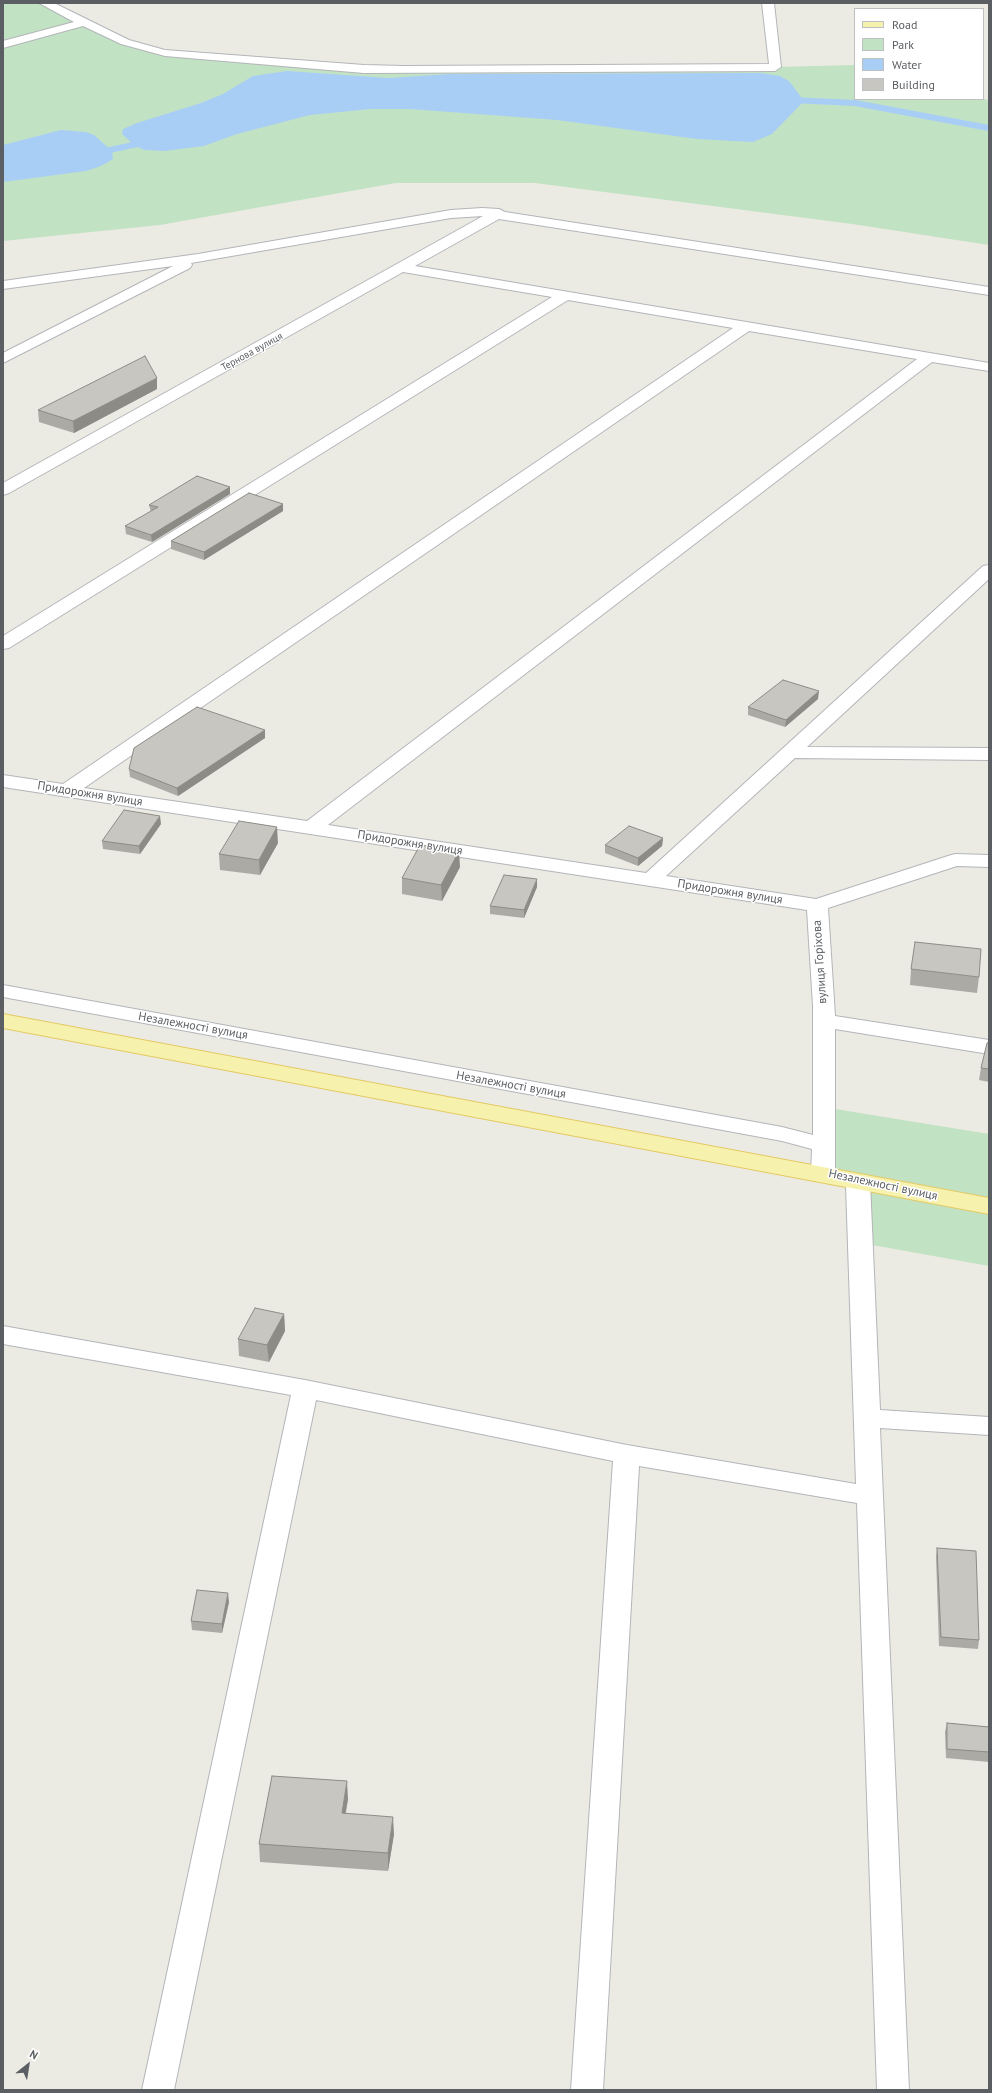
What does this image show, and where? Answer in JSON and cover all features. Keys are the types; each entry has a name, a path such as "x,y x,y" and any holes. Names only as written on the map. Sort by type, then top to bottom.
{"main road":[{"path":"3,1021 823,1175"}],"street":[{"path":"45,3 136,46 166,53 364,69 775,68 768,3"},
{"path":"3,45 85,22"},
{"path":"3,284 198,258 467,212 500,213 989,291"},
{"name":"Тернова вулиця","path":"3,490 404,268 500,213"},
{"path":"3,359 198,258"},
{"path":"404,268 989,367"},
{"path":"3,644 566,295"},
{"path":"66,790 746,326"},
{"path":"311,828 929,357"},
{"path":"650,880 989,570"},
{"path":"789,752 989,754"},
{"name":"Придорожня вулиця","path":"3,781 817,905"},
{"name":"вулиця Горіхова","path":"824,1144 824,1006 817,905 955,860 989,861"},
{"name":"Незалежності вулиця","path":"3,991 782,1134 824,1144 823,1175 989,1206"},
{"path":"823,1020 989,1047"},
{"path":"858,1182 893,2090"},
{"path":"3,1335 305,1389 627,1454 870,1496"},
{"path":"158,2090 305,1389"},
{"path":"868,1418 989,1426"},
{"path":"587,2090 627,1454"}],"green space":[{"path":"3,3 45,3 149,50 364,69 775,67 854,65 854,100 984,100 984,98 989,101 989,245 852,224 535,183 396,183 160,225 3,241"},
{"path":"823,1107 989,1134 989,1266 861,1243 858,1182 823,1175"}],"water":[{"path":"287,71 388,78 451,74 760,73 780,76 789,81 804,101 772,134 753,142 697,139 557,120 410,109 371,109 310,115 237,134 204,146 165,151 144,150 134,145 122,134 123,129 137,123 201,103 223,94 253,76"},
{"path":"61,130 86,132 94,135 112,151 113,159 101,166 86,171 3,182 3,145"}],"building":[{"path":"145,356 157,378 73,421 38,410"},
{"path":"197,476 230,487 151,535 125,526 158,507 149,505"},
{"path":"249,493 283,504 204,552 171,541"},
{"path":"783,680 819,691 786,720 748,707"},
{"path":"197,707 265,730 177,788 129,769 134,748"},
{"path":"124,810 160,816 139,846 102,841"},
{"path":"239,821 277,827 259,860 219,854"},
{"path":"629,826 663,838 638,858 605,845"},
{"path":"420,845 459,851 441,885 402,878"},
{"path":"504,875 537,879 524,910 490,906"},
{"path":"915,942 981,949 979,977 911,969"},
{"path":"989,1042 989,1069 981,1068 987,1043"},
{"path":"255,1308 284,1314 267,1345 238,1339"},
{"path":"937,1548 976,1551 979,1640 941,1637"},
{"path":"197,1590 228,1593 222,1624 191,1621"},
{"path":"947,1723 989,1727 989,1752 947,1749"},
{"path":"272,1776 347,1781 342,1813 393,1817 388,1853 259,1844"}],"waterway":[{"path":"791,100 855,103 989,128"},
{"path":"100,152 147,142"}]}
